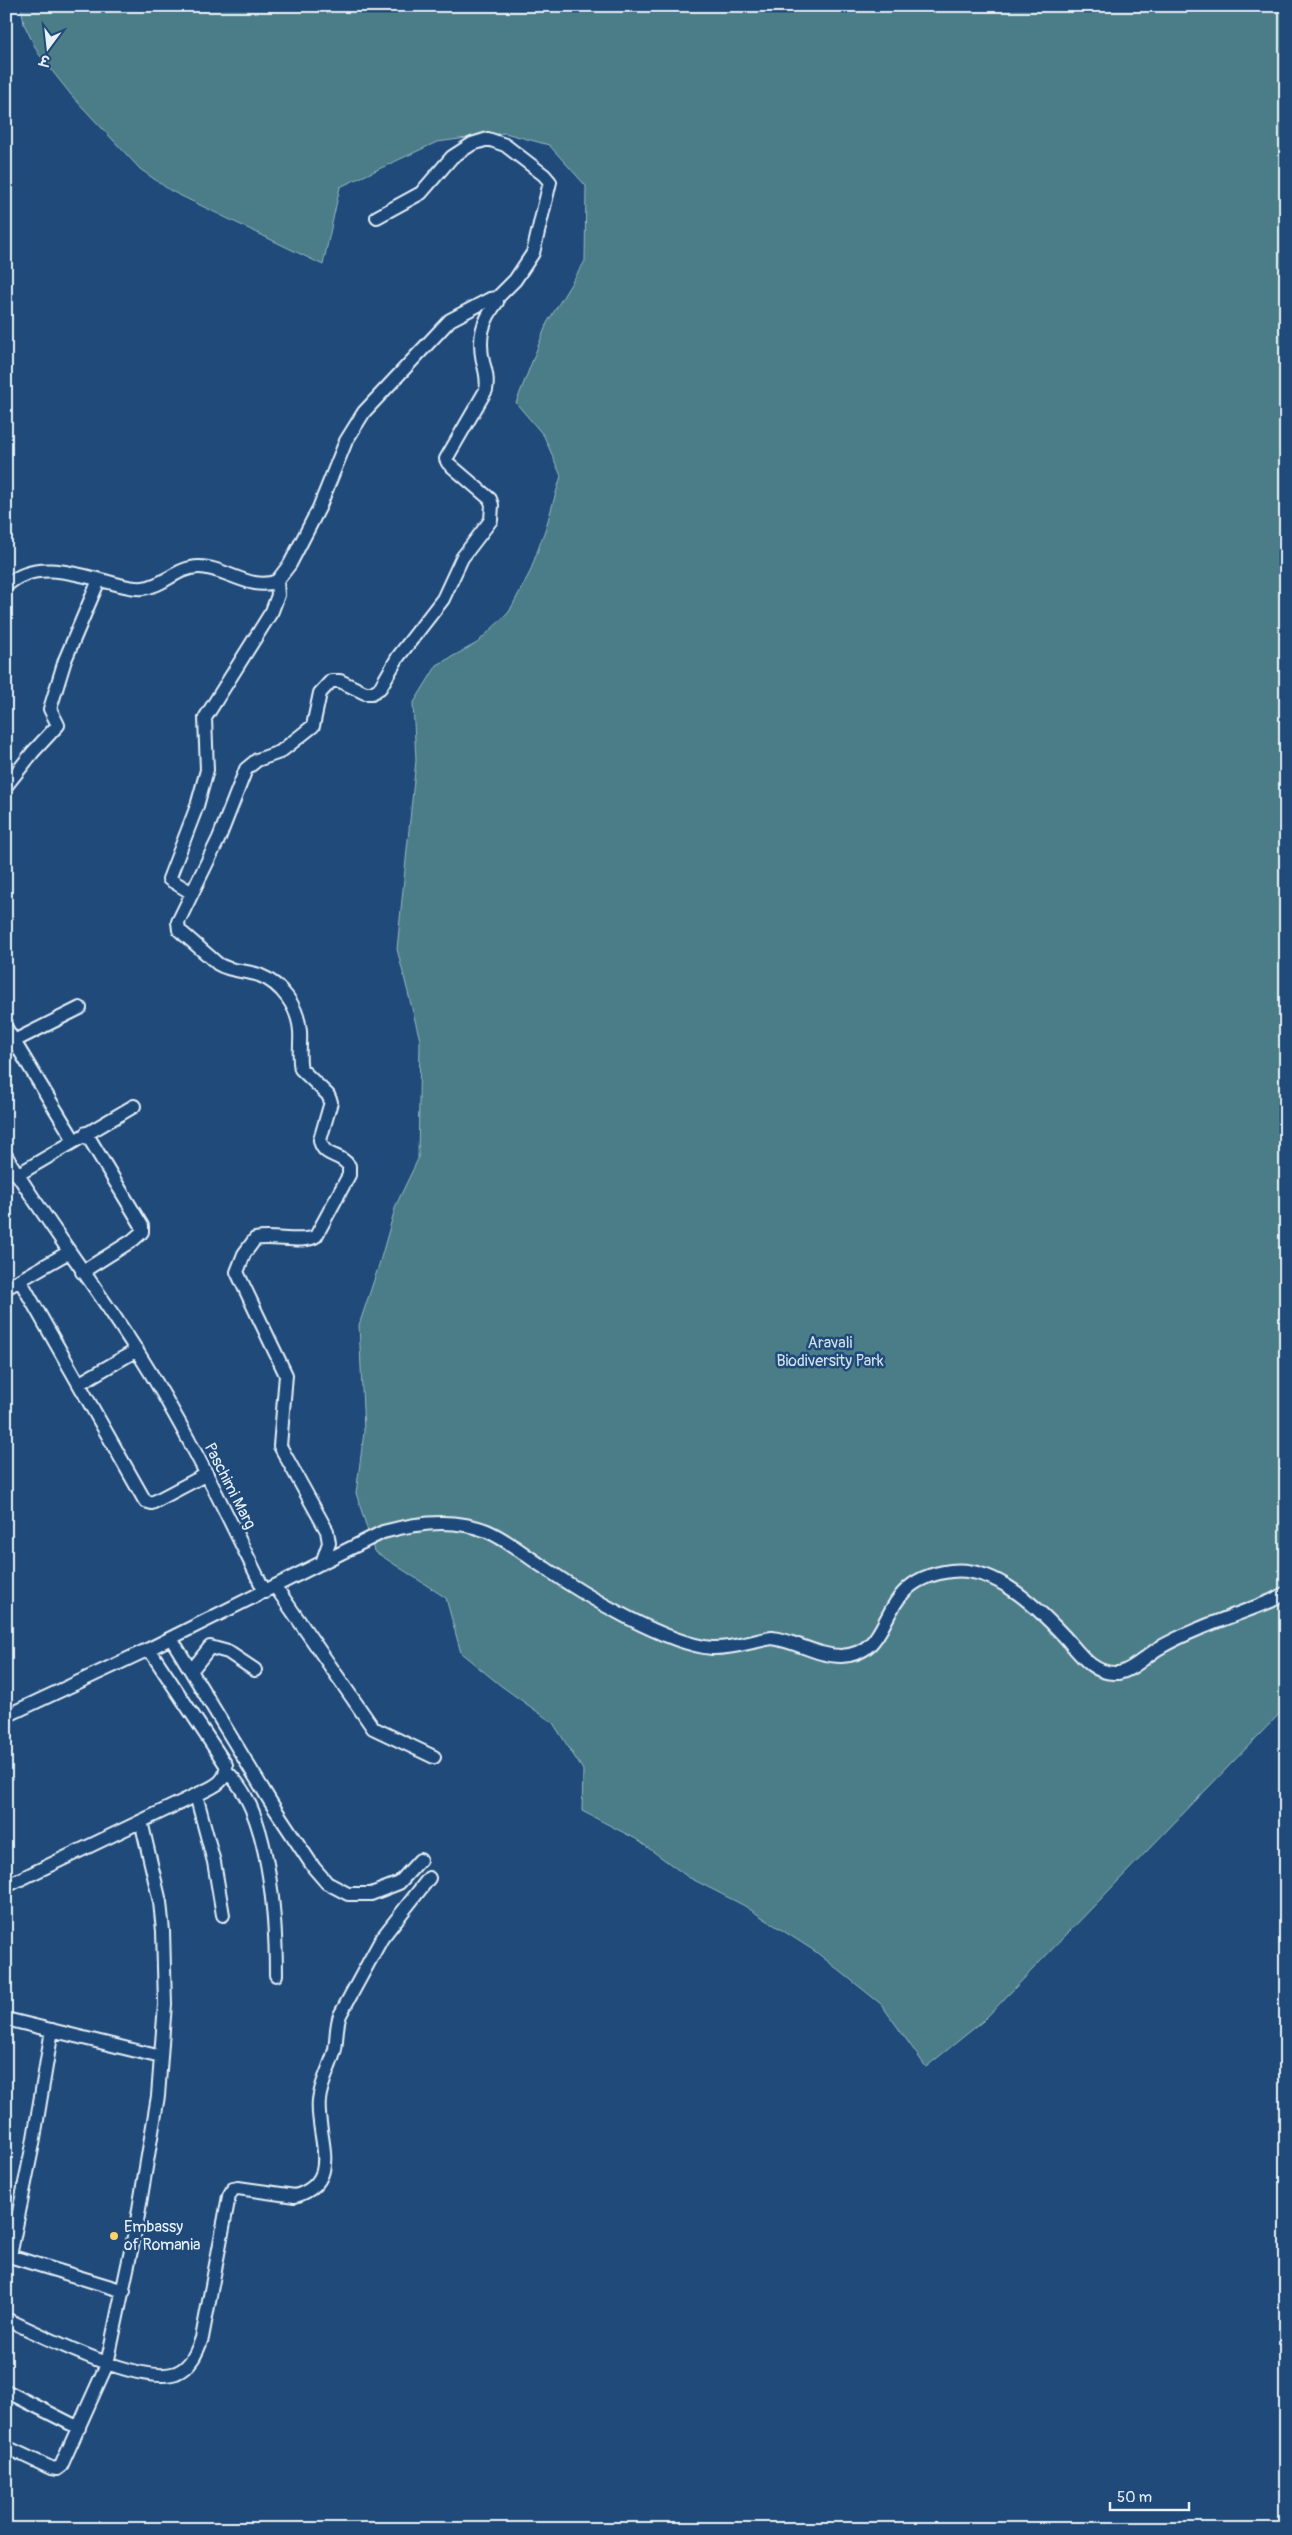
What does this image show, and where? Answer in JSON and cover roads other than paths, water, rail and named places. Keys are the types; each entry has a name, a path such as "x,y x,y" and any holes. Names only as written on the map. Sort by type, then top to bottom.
{"street":[{"path":"322,1563 328,1543 327,1531 280,1446 286,1375 237,1272 244,1254 255,1239 276,1237 307,1239 316,1236 348,1175 349,1166 343,1159 324,1151 321,1146 320,1140 331,1102 328,1095 302,1069 298,1020 289,999 264,978 249,972 225,968 218,964 178,930 178,922 218,838 246,769 257,760 280,752 313,726 320,693 331,681 340,681 365,693 372,693 380,688 398,657 443,599 462,558 491,520 492,505 490,499 448,463 446,459 486,390 487,379 480,346 480,332 486,318 497,302 497,298 515,280 533,253 550,188 548,178 505,144 488,139 472,144 452,157 421,193 377,217"},
{"path":"192,893 169,879 197,806 207,770 205,718 276,604 277,581 290,564 318,508 346,442 364,412 450,320 490,299 497,298"},
{"path":"6,586 26,574 44,571 68,571 99,580 142,588 161,582 179,571 201,567 261,584 277,581"},
{"path":"6,786 58,724 50,709 64,660 99,580"},
{"path":"14,1042 80,1008"},
{"path":"6,1028 74,1140"},
{"path":"18,1175 134,1106"},
{"path":"82,1272 142,1232 142,1226 86,1133"},
{"name":"Paschimi Marg","path":"6,1156 82,1272 137,1350 270,1589 373,1728 434,1757"},
{"path":"6,1288 69,1252"},
{"path":"20,1280 147,1503 152,1503 206,1474"},
{"path":"80,1383 137,1350"},
{"path":"6,1716 149,1649 383,1532 400,1527 425,1524 472,1527 502,1539 547,1570 623,1615 654,1630 712,1648 772,1638 782,1639 824,1654 841,1656 856,1654 875,1640 902,1593 916,1581 943,1572 970,1570 989,1575 1010,1588 1064,1636 1092,1665 1106,1673 1120,1673 1160,1648 1271,1602 1286,1593"},
{"path":"170,1638 273,1806 314,1868 327,1883 348,1894 371,1894 399,1883 420,1860"},
{"path":"191,1671 210,1647 228,1652 255,1670"},
{"path":"149,1649 222,1758 227,1772 240,1787 254,1817 262,1846 275,1920 276,1975"},
{"path":"6,1886 196,1795 223,1780 227,1772"},
{"path":"196,1795 214,1862 223,1915"},
{"path":"6,2447 51,2468 57,2469 64,2462 107,2364 124,2291 156,2105 165,2004 163,1930 160,1902 141,1822"},
{"path":"6,2319 107,2364 164,2375 176,2373 188,2366 197,2353 202,2338 226,2204 231,2192 238,2188 295,2196 320,2181 325,2165 319,2100 335,2047 340,2015 382,1938 429,1878"},
{"path":"6,2019 161,2057"},
{"path":"52,2030 33,2144 8,2256 124,2291"},
{"path":"6,2391 79,2428"}],"place":[{"name":"Embassy of Romania","path":"114,2236"}],"park label":[{"name":"Aravali Biodiversity Park","path":"830,1352"}]}
